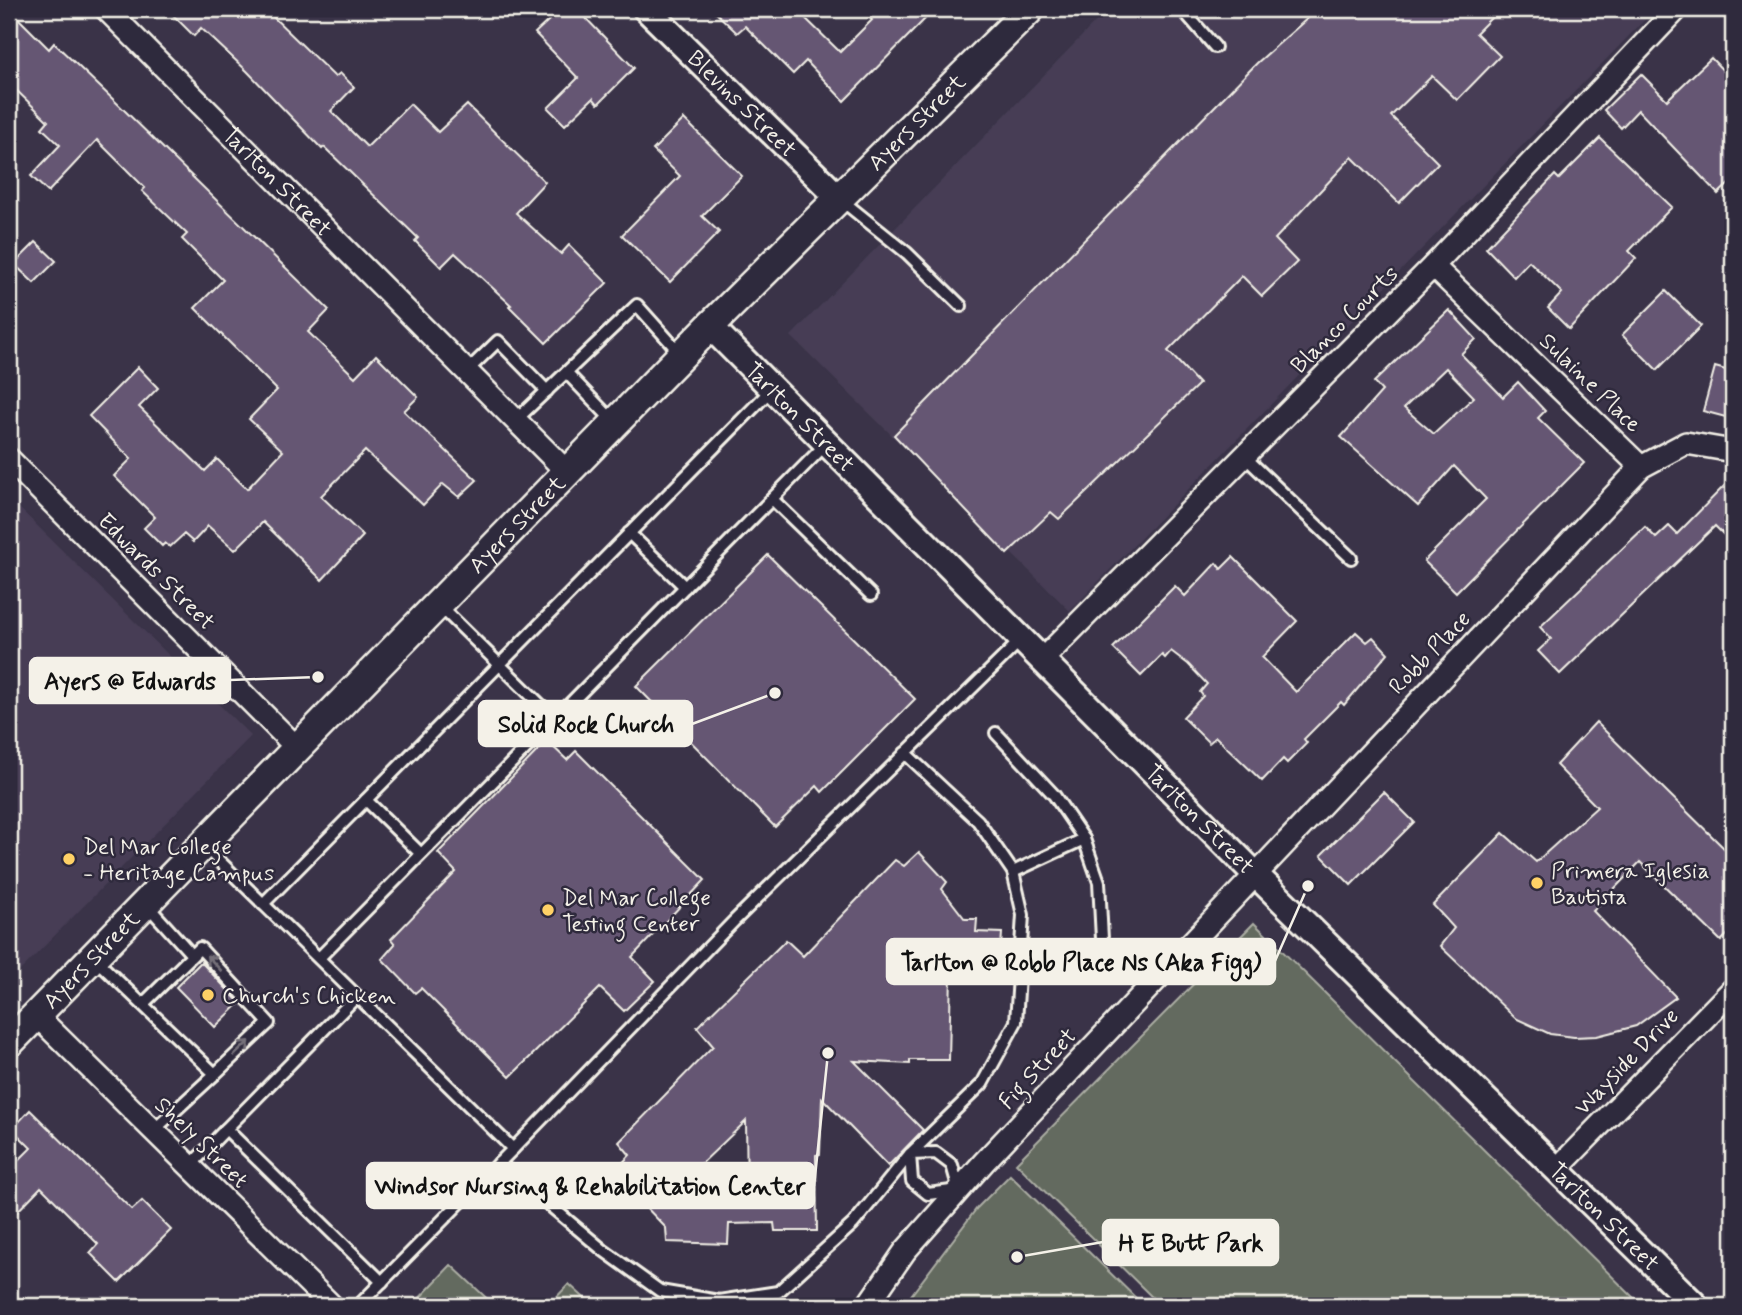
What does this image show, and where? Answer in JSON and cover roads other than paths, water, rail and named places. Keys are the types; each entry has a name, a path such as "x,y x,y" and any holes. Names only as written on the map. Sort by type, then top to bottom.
{"main road":[{"name":"Ayers Street","path":"9,1043 569,474 710,326 1030,9"}],"street":[{"name":"Tarlton Street","path":"106,9 569,474"},
{"name":"Blevins Street","path":"646,9 839,198"},
{"name":"Blanco Courts","path":"1041,660 1433,266 1677,9"},
{"name":"Sulaine Place","path":"1433,266 1641,467 1686,443 1733,451"},
{"name":"Tarlton Street","path":"710,326 1255,874 1696,1306"},
{"name":"Edwards Street","path":"9,459 298,749"},
{"name":"Robb Place","path":"1255,874 1641,467"},
{"name":"Fig Street","path":"867,1306 905,1251 959,1190 1255,874"},
{"name":"Wayside Drive","path":"1556,1170 1733,989"},
{"name":"Shely Street","path":"36,1015 331,1306"}],"lane":[{"path":"1182,9 1215,47"},
{"path":"839,198 907,253 961,306"},
{"path":"516,420 637,305 682,355"},
{"path":"467,371 498,341 547,391"},
{"path":"567,373 616,424"},
{"path":"263,904 772,389"},
{"path":"319,958 826,444"},
{"path":"1244,456 1351,558"},
{"path":"772,499 871,595"},
{"path":"629,533 685,587"},
{"path":"439,605 555,719"},
{"path":"358,1306 734,921 1021,640"},
{"path":"996,733 1054,795 1084,839 1098,882 1102,939"},
{"path":"499,1163 603,1250 660,1291 719,1301 778,1292 853,1224 909,1154 982,1084 1016,1022 1023,915 1013,872 978,821 905,753"},
{"path":"366,800 421,854"},
{"path":"1013,872 1084,839"},
{"path":"203,845 513,1149"},
{"path":"146,904 192,955"},
{"path":"144,1003 200,948 269,1023 153,1131"},
{"path":"94,958 144,1003 215,1074"},
{"path":"190,1167 357,996"},
{"path":"226,1129 382,1282"},
{"path":"936,1153 952,1166 959,1190 928,1194 912,1181 909,1154 936,1153"}],"place":[{"name":"Ayers @ Edwards","path":"318,677"},
{"name":"Solid Rock Church","path":"775,693"},
{"name":"Del Mar College - Heritage Campus","path":"69,859"},
{"name":"Primera Iglesia Bautista","path":"1537,883"},
{"name":"Tarlton @ Robb Place Ns (Aka Figg)","path":"1308,886"},
{"name":"Del Mar College Testing Center","path":"548,910"},
{"name":"Church's Chicken","path":"208,995"},
{"name":"Windsor Nursing & Rehabilitation Center","path":"828,1053"},
{"name":"H E Butt Park","path":"1017,1257"}]}
